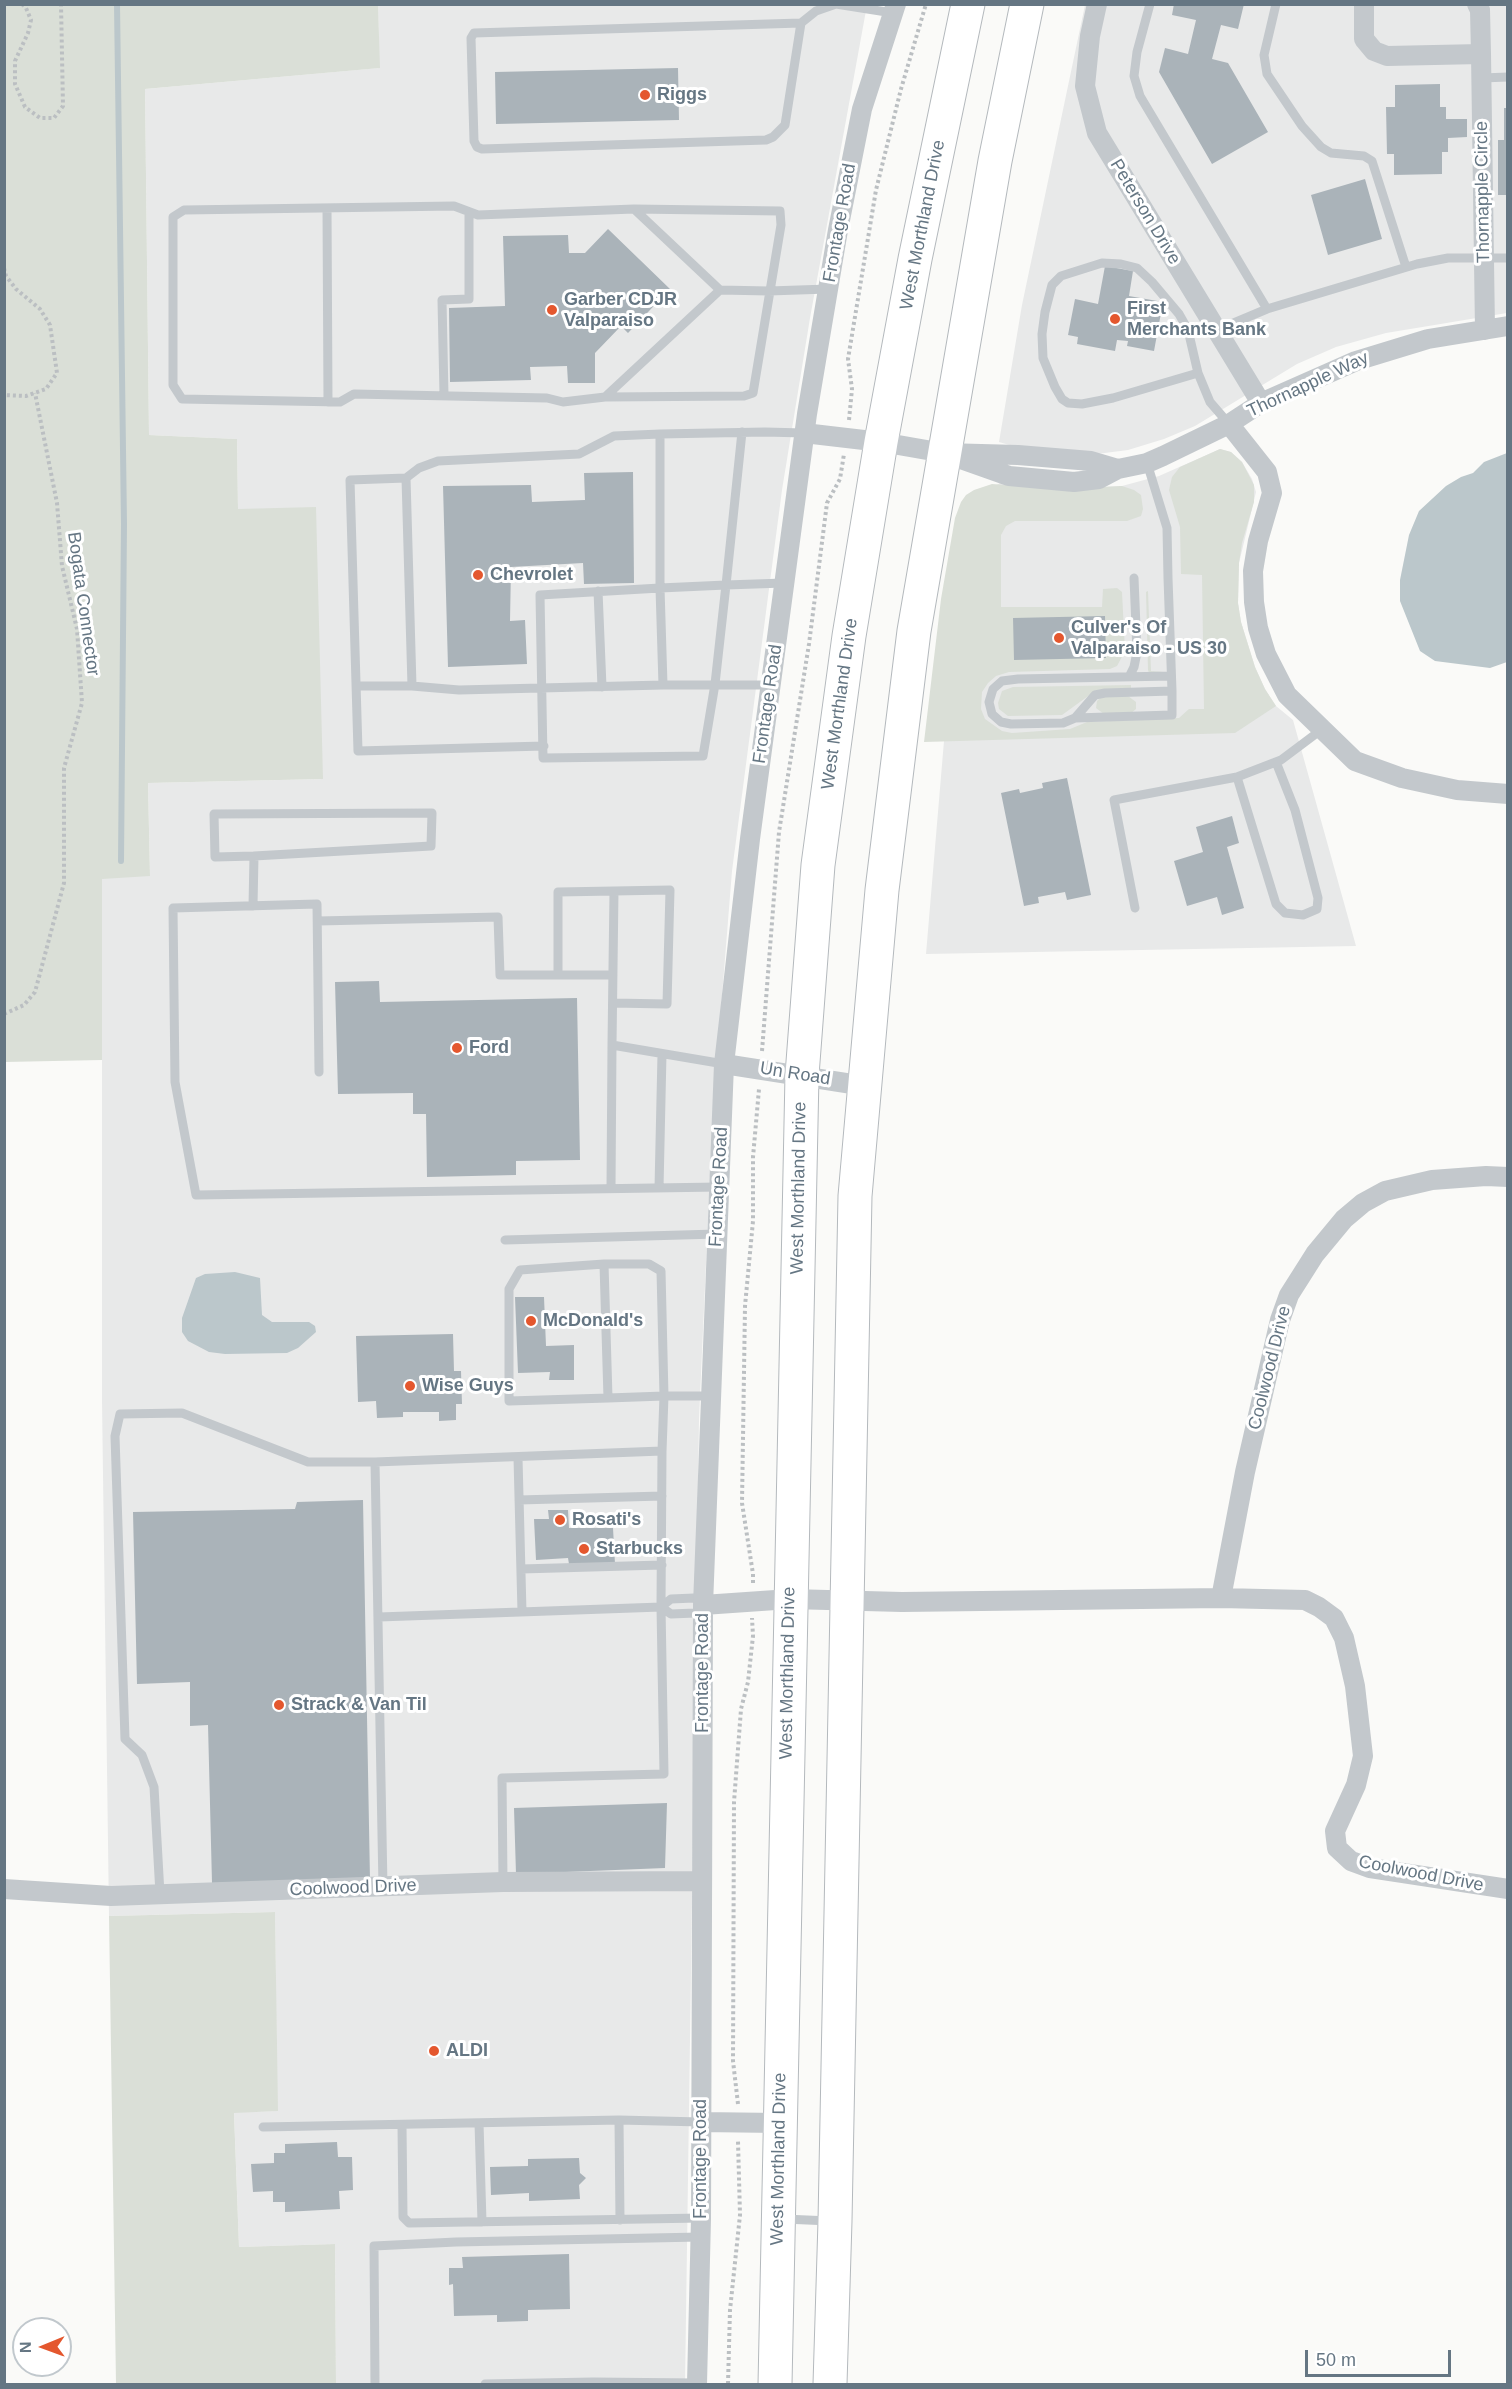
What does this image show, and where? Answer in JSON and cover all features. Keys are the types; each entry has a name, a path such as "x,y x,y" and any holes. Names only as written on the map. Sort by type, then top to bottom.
{"highway":[{"name":"West Morthland Drive","path":"775,2385 802,1075 818,866 849,636 881,442 915,259 968,4"},
{"path":"830,2385 855,1196 882,890 910,662 995,161 1027,4"}],"street":[{"name":"Peterson Drive","path":"1097,4 1090,36 1085,86 1097,133 1261,403"},
{"path":"1364,4 1364,39 1374,51 1387,56 1481,54"},
{"name":"Thornapple Circle","path":"1477,4 1480,10 1482,78 1485,330"},
{"name":"Frontage Road","path":"697,2384 701,2122 703,1605 724,1064 750,839 804,434 828,289 862,110 894,9"},
{"name":"Thornapple Way","path":"804,434 881,442 944,453 1018,455 1091,461 1118,469 1147,463 1229,424 1261,403 1356,361 1428,339 1508,326"},
{"path":"1229,424 1267,472 1272,493 1258,541 1253,571 1254,602 1258,628 1266,654 1287,695 1355,761 1402,778 1457,790 1508,794"},
{"name":"Un Road","path":"724,1064 865,1086"},
{"name":"Coolwood Drive","path":"1221,1598 1245,1472 1280,1320 1289,1295 1315,1254 1344,1219 1363,1203 1385,1191 1432,1180 1486,1176 1508,1177"},
{"name":"Coolwood Drive","path":"703,1605 790,1599 902,1602 1221,1598 1305,1600 1334,1618 1344,1638 1355,1686 1363,1756 1356,1785 1335,1831 1337,1848 1351,1861 1370,1868 1508,1889"},
{"name":"Coolwood Drive","path":"4,1889 111,1896 503,1882 702,1881"},
{"path":"701,2122 779,2123"}],"lane":[{"path":"801,23 785,125 773,137 766,140 482,149 477,147 474,141 471,38 474,33 801,23 816,11 836,4 894,9"},
{"path":"1150,4 1137,52 1134,76 1140,96 1267,309"},
{"path":"1276,4 1264,55 1267,74 1302,126 1321,147 1331,153 1364,156 1372,161 1406,267"},
{"path":"1482,78 1508,77"},
{"path":"454,206 469,212 478,215 634,209 780,211 781,225 753,393 744,396 605,397 563,402 547,398 354,394 340,402 328,402 182,399 173,385 173,217 184,210 454,206"},
{"path":"327,207 328,402"},
{"path":"634,209 720,290 828,289"},
{"path":"444,396 442,300 470,299 469,212"},
{"path":"1217,330 1267,309 1406,267 1448,258 1508,258"},
{"path":"1198,373 1113,398 1082,404 1068,403 1062,399 1055,387 1043,358 1042,334 1052,285 1061,276 1102,262 1137,268 1165,296 1188,330 1198,373 1210,402 1229,424"},
{"path":"605,397 720,290"},
{"path":"742,432 726,585 715,684 703,756 543,758 540,595 598,591 726,585 784,583"},
{"path":"543,746 358,751 350,480 406,478 419,468 438,461 579,454 614,436 742,432 804,434"},
{"path":"660,434 660,588 663,686"},
{"path":"1147,463 1167,528 1172,691 1172,715 1075,718 1063,723 1011,724 1001,722 992,714 989,702 993,689 1002,681 1171,676"},
{"path":"406,478 412,686"},
{"path":"1129,677 1137,652 1134,578"},
{"path":"598,591 602,687"},
{"path":"356,686 412,686 459,690 715,684 770,685"},
{"path":"1075,718 1095,695 1172,691"},
{"path":"1135,908 1114,800 1237,777 1276,762 1321,730"},
{"path":"1237,777 1276,904 1285,913 1303,915 1317,909 1318,898 1295,810 1276,762"},
{"path":"432,813 431,846 254,856 215,857 214,814 432,813"},
{"path":"253,906 254,856"},
{"path":"558,975 558,892 670,890 667,1004 613,1003"},
{"path":"611,1188 614,891"},
{"path":"319,1072 317,904 173,908 175,1082 196,1195 719,1187"},
{"path":"318,921 498,917 500,975 613,975"},
{"path":"612,1045 724,1064"},
{"path":"659,1188 662,1054"},
{"path":"505,1240 717,1234"},
{"path":"503,1882 502,1778 664,1774 661,1607 664,1396 661,1271 649,1264 604,1264 520,1270 509,1289 509,1401 664,1396 710,1396"},
{"path":"604,1264 608,1398"},
{"path":"160,1894 154,1787 142,1755 125,1739 115,1436 120,1414 182,1413 308,1462 518,1458 662,1451"},
{"path":"518,1458 522,1612"},
{"path":"375,1462 383,1887"},
{"path":"519,1500 662,1496"},
{"path":"521,1569 662,1565"},
{"path":"379,1617 661,1607 671,1614 695,1613 703,1605 694,1598 670,1599 661,1607"},
{"path":"263,2127 619,2120 701,2122"},
{"path":"619,2120 620,2220"},
{"path":"479,2123 482,2222"},
{"path":"402,2125 403,2217 409,2223 620,2220 700,2228"},
{"path":"778,2219 835,2221"},
{"path":"375,2385 374,2246 700,2228"},
{"path":"485,2385 593,2382 697,2384"}],"path":[{"path":"22,4 31,20 28,33 15,61 15,84 25,107 40,118 54,118 63,106 61,4"},
{"path":"4,268 6,276 16,289 40,309 50,325 57,373 46,389 26,396 4,395"},
{"name":"Bogata Connector","path":"4,1014 24,1005 34,992 64,883 64,768 82,703 77,629 62,566 57,503 35,393"}],"shaded area":[{"path":"5,4 378,5 380,68 145,89 149,435 237,439 238,509 316,507 323,779 148,783 150,876 102,879 102,1060 5,1062"},
{"path":"378,5 867,5 810,318 782,490 732,871 713,1108 699,1419 685,2384 336,2384 335,2244 239,2247 234,2112 277,2111 275,1912 109,1916 102,1401 102,878 150,875 148,783 323,779 238,509 237,439 149,435 145,89 379,68"},
{"path":"1085,5 1507,5 1507,313 1386,333 1336,347 1297,364 1195,426 1128,450 1089,455 1023,449 999,442 1022,305"},
{"path":"1220,449 1231,452 1242,462 1252,479 1256,492 1239,563 1238,603 1241,622 1255,667 1265,689 1276,706 1293,720 1356,946 926,954 944,741 977,495 1000,483 1059,489 1122,486 1159,476"},
{"path":"1220,449 1231,452 1242,462 1254,485 1254,502 1242,543 1239,563 1238,603 1241,622 1255,667 1276,706 1235,733 924,742 941,599 955,518 966,495 992,484 1059,489 1122,486 1141,495 1143,509 1141,516 1127,521 1015,521 1006,526 1001,535 1001,607 1102,607 1103,589 1117,588 1122,592 1125,651 1117,666 1110,669 1009,672 996,676 982,692 981,709 985,719 1002,731 1012,733 1070,729 1087,722 1179,718 1189,709 1204,709 1202,575 1181,574 1180,527 1169,490 1172,477 1180,467"},
{"path":"1507,453 1507,662 1490,668 1435,661 1420,651 1400,601 1400,580 1409,535 1419,511 1446,486 1473,473 1484,462"},
{"path":"1148,591 1151,671 1163,672 1149,673 1148,670 1146,592"},
{"path":"1131,685 1131,688 1095,691 1062,715 1008,716 999,709 998,703 1002,691 1013,687"},
{"path":"1128,696 1136,702 1136,709 1131,713 1104,714 1096,708 1097,701 1101,697"},
{"path":"235,1272 260,1278 262,1315 272,1322 309,1322 315,1326 316,1332 298,1348 287,1353 225,1354 209,1352 188,1341 182,1332 182,1318 196,1278 205,1274"},
{"path":"275,1912 278,2111 234,2113 239,2247 335,2244 336,2384 116,2384 109,1916"}],"building":[{"path":"1174,4 1244,4 1238,29 1221,25 1212,59 1228,63 1268,132 1212,164 1159,72 1165,48 1188,54 1196,20 1172,15"},
{"path":"678,68 679,120 496,124 495,72"},
{"path":"1440,84 1440,107 1446,107 1446,119 1467,119 1467,137 1448,138 1448,152 1442,152 1442,174 1394,175 1394,154 1387,154 1386,107 1395,107 1395,85"},
{"path":"1504,108 1508,108 1508,195 1498,195 1498,140 1504,140"},
{"path":"1365,179 1382,239 1328,255 1311,195"},
{"path":"608,229 670,289 628,333 621,326 595,353 595,383 568,383 567,366 530,367 531,380 450,382 449,308 505,306 503,236 568,235 569,253 585,253"},
{"name":"First Merchants Bank","path":"1105,266 1133,271 1129,296 1163,302 1154,351 1127,346 1128,341 1117,340 1115,351 1077,344 1078,337 1068,335 1075,299 1098,304"},
{"name":"Chevrolet","path":"633,472 634,583 584,584 583,563 511,567 510,621 525,620 527,664 448,667 443,486 531,485 532,502 585,500 584,473"},
{"name":"Culver's Of Valparaiso - US 30","path":"1105,616 1106,658 1014,660 1013,618"},
{"path":"1067,778 1091,895 1067,900 1065,892 1038,897 1039,903 1024,906 1001,793 1019,789 1020,793 1043,788 1042,783"},
{"path":"1232,816 1239,843 1227,847 1244,908 1222,915 1217,897 1187,906 1174,861 1203,852 1196,827"},
{"name":"Ford","path":"379,981 380,1002 577,998 580,1160 516,1161 516,1175 427,1177 426,1114 413,1114 413,1093 338,1094 335,982"},
{"name":"McDonald's","path":"515,1297 544,1297 546,1346 574,1345 574,1380 549,1380 550,1372 518,1373"},
{"name":"Wise Guys","path":"453,1334 454,1371 461,1371 462,1404 456,1404 456,1420 439,1421 439,1412 403,1412 403,1417 377,1418 376,1401 358,1402 356,1336"},
{"name":"Strack & Van Til","path":"363,1500 370,1880 212,1883 208,1725 190,1726 190,1682 137,1684 133,1512 295,1509 297,1502"},
{"path":"548,1510 568,1510 569,1528 613,1528 615,1564 569,1564 568,1558 536,1560 534,1519 549,1519"},
{"path":"667,1803 665,1868 516,1874 514,1808"},
{"path":"337,2142 338,2157 352,2157 353,2190 339,2191 340,2209 285,2212 285,2202 273,2202 273,2191 253,2192 251,2164 274,2163 274,2153 285,2153 285,2144"},
{"path":"579,2158 580,2173 586,2178 579,2185 580,2199 529,2201 529,2193 491,2195 490,2167 528,2166 528,2159"},
{"path":"569,2254 570,2309 528,2310 528,2321 497,2322 497,2315 454,2316 453,2284 449,2285 449,2268 463,2268 462,2257"}],"waterway":[{"path":"117,4 124,524 121,861"}],"place":[{"name":"Riggs","path":"645,95"},
{"name":"Garber CDJR Valparaiso","path":"552,310"},
{"name":"First Merchants Bank","path":"1115,319"},
{"name":"Chevrolet","path":"478,575"},
{"name":"Culver's Of Valparaiso - US 30","path":"1059,638"},
{"name":"Ford","path":"457,1048"},
{"name":"McDonald's","path":"531,1321"},
{"name":"Wise Guys","path":"410,1386"},
{"name":"Rosati's","path":"560,1520"},
{"name":"Starbucks","path":"584,1549"},
{"name":"Strack & Van Til","path":"279,1705"},
{"name":"ALDI","path":"434,2051"}]}
